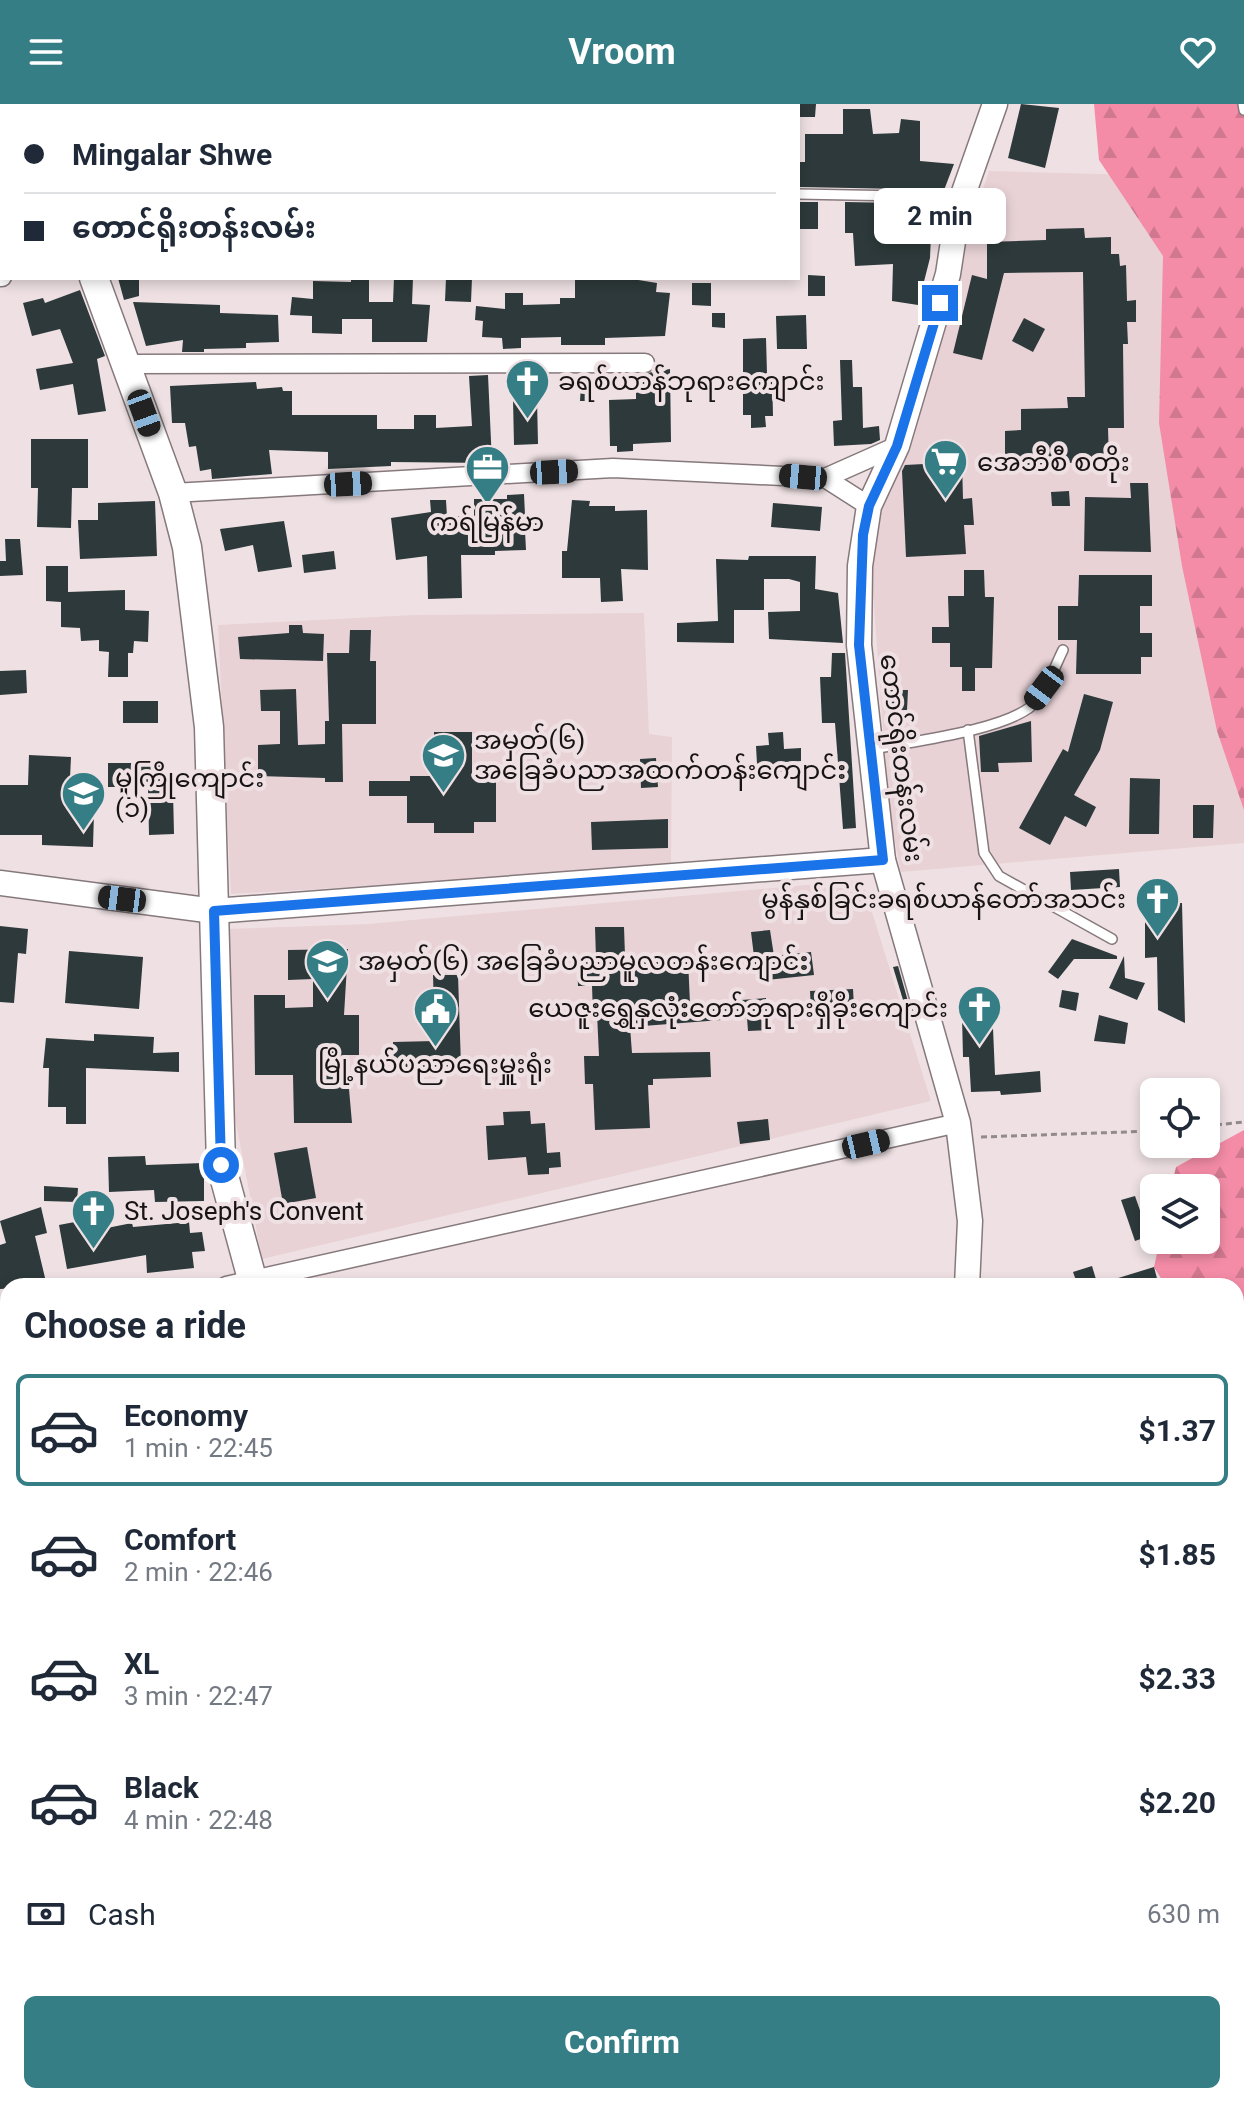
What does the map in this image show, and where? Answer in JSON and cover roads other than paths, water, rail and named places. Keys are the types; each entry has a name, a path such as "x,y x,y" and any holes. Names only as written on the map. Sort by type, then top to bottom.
{"main road":[{"path":"95,280 173,493 187,547 209,727 221,1165 243,1278"}],"street":[{"name":"တောင်ရိုးတန်းလမ်း","path":"967,1278 970,1221 960,1130 883,860 859,645 860,566 869,506 897,446 948,274 958,209 995,104"},
{"path":"126,364 645,363"},
{"path":"173,493 613,468 825,478 897,446"},
{"path":"825,478 869,506"},
{"path":"0,883 214,911 883,860"},
{"path":"272,1278 960,1130"}],"lane":[{"path":"800,194 903,196 958,209"},
{"path":"871,749 968,730 1030,707 1044,688 1063,650"},
{"path":"968,730 984,853 999,876 1112,939"}],"place":[{"name":"ခရစ်ယာန်ဘုရားကျောင်း","path":"527,420"},
{"name":"အေဘီစီ စတိုး","path":"946,501"},
{"name":"ကရ်မြန်မာ","path":"487,506"},
{"name":"အမှတ်(၆) အခြေခံပညာအထက်တန်းကျောင်း","path":"443,794"},
{"name":"မူကြိုကျောင်း (၁)","path":"84,832"},
{"name":"မွန်နှစ်ခြင်းခရစ်ယာန်တော်အသင်း","path":"1157,938"},
{"name":"အမှတ်(၆) အခြေခံပညာမူလတန်းကျောင်း","path":"327,1000"},
{"name":"ယေဇူးရွှေနှလုံးတော်ဘုရားရှိခိုးကျောင်း","path":"979,1047"},
{"name":"မြို့နယ်ပညာရေးမှူးရုံး","path":"435,1048"},
{"name":"St. Joseph's Convent","path":"93,1250"}]}
